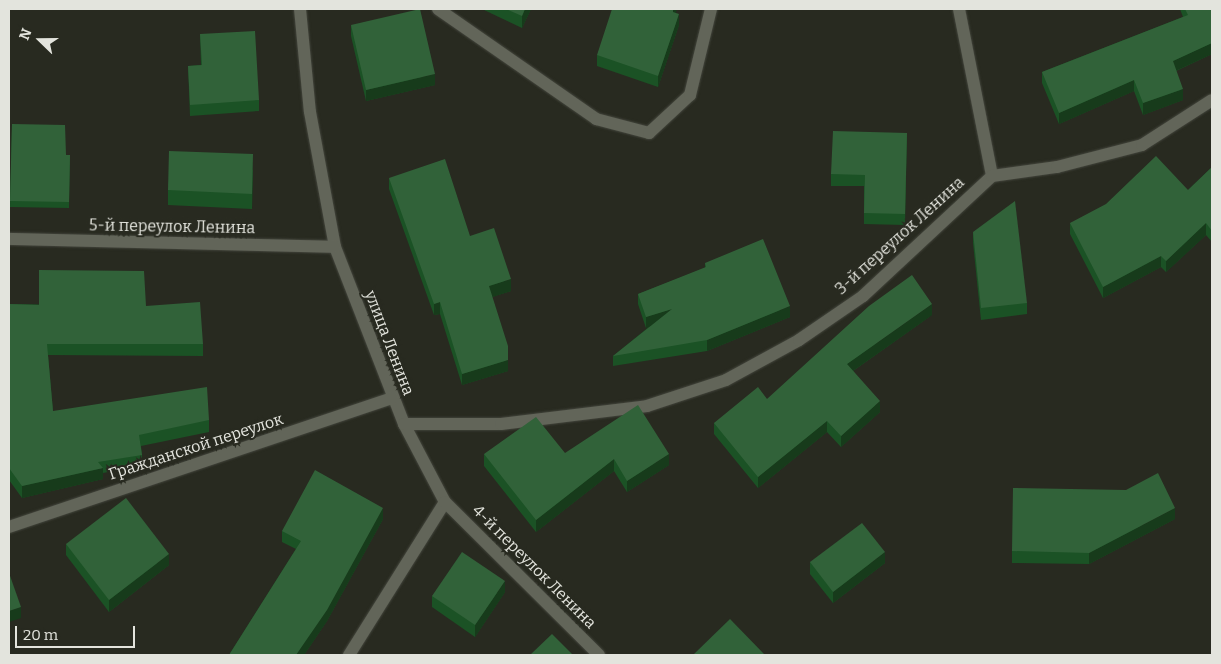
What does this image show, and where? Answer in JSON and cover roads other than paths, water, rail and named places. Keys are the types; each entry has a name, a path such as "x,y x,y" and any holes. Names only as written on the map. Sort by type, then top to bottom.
{"street":[{"name":"улица Ленина","path":"300,9 310,112 335,247 404,424 445,502"},
{"path":"438,9 596,119 648,133 690,95 711,9"},
{"path":"960,9 992,176 1057,167 1142,145 1212,100"},
{"name":"3-й переулок Ленина","path":"404,424 501,424 647,406 726,380 798,340 863,296 992,176"},
{"name":"5-й переулок Ленина","path":"9,239 335,247"},
{"name":"Гражданской переулок","path":"9,527 393,398"},
{"path":"349,655 445,502"},
{"name":"4-й переулок Ленина","path":"445,502 599,655"}]}
